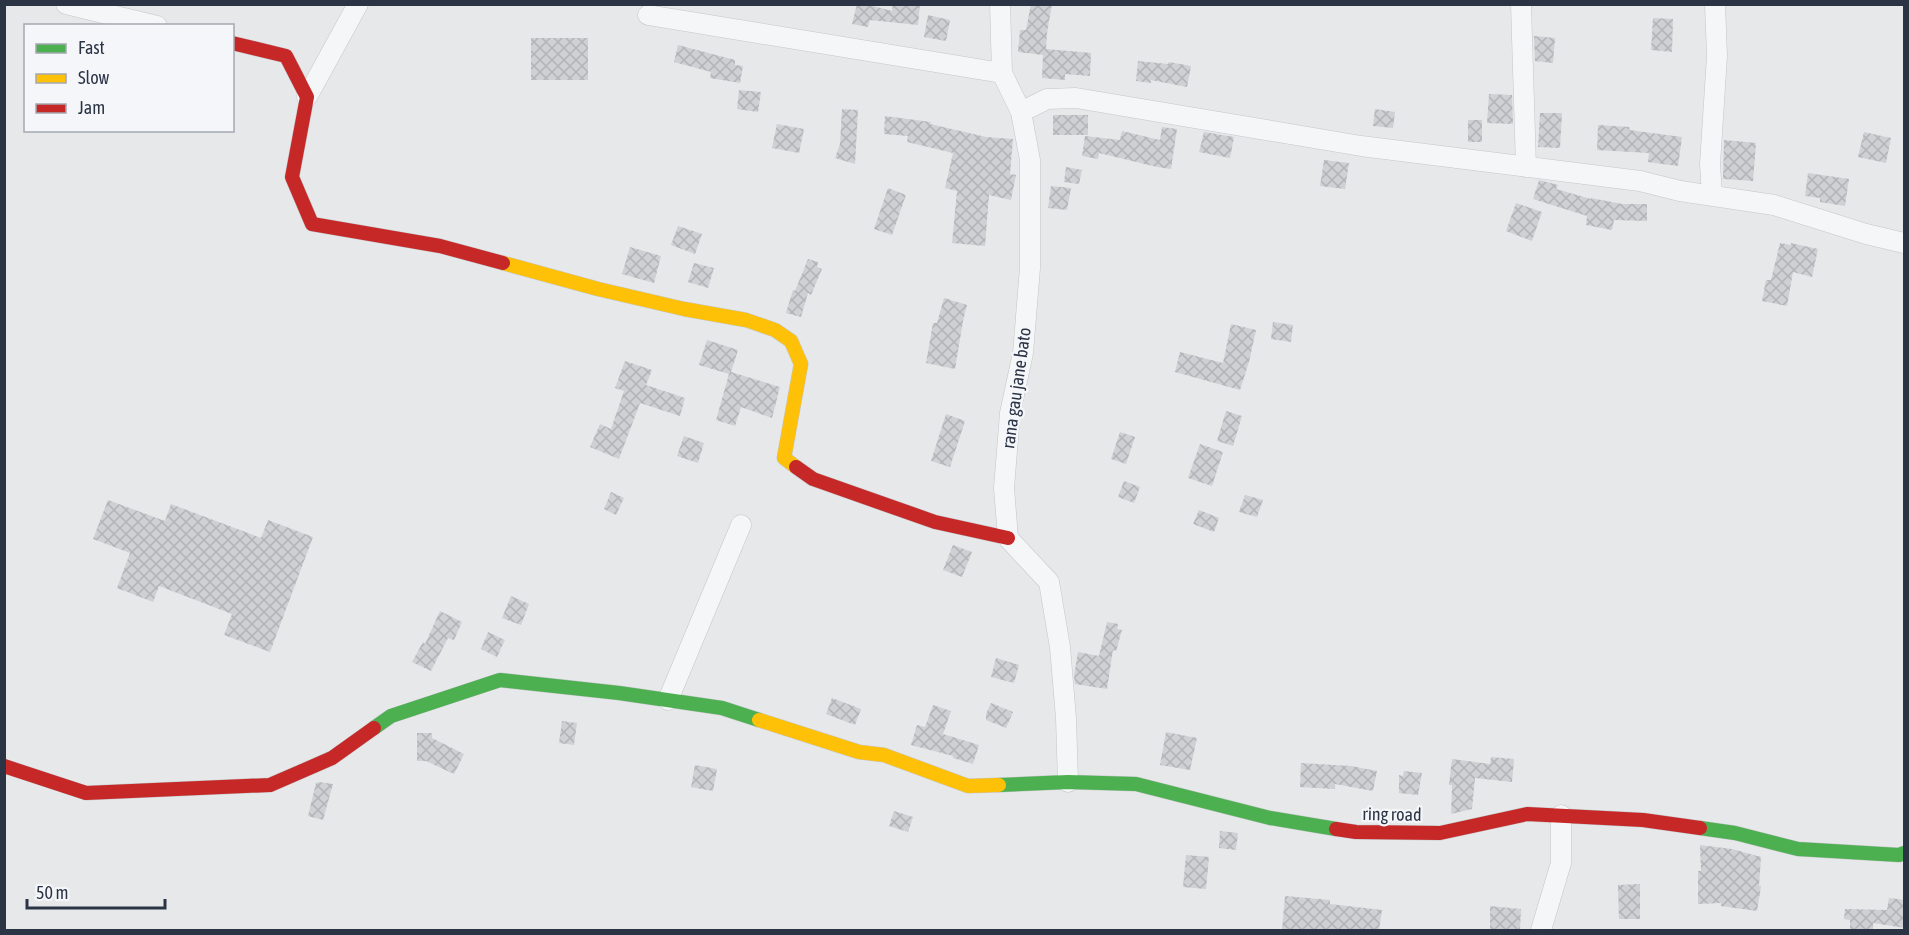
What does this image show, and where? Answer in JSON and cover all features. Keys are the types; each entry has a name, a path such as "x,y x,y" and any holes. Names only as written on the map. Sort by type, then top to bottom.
{"street":[{"path":"66,4 149,24"},
{"path":"358,4 308,97 298,134 292,177 312,224 440,246 598,289 684,309 746,320 775,330 791,341 801,364 784,458 813,479 935,522 1008,538 1049,582 1060,647 1068,782"},
{"path":"648,15 1002,73 1000,4"},
{"path":"1521,4 1526,167"},
{"path":"1712,195 1710,164 1717,56 1715,4"},
{"path":"234,43 286,56 308,97"},
{"name":"rana gau jane bato","path":"1002,73 1021,112 1030,160 1030,268 1023,353 1010,413 1004,488 1008,538"},
{"path":"1021,112 1047,99 1076,98 1362,146 1640,180 1680,190 1774,205 1866,234 1905,243"},
{"path":"668,700 741,525"},
{"name":"ring road","path":"4,766 86,793 270,785 332,758 391,716 500,680 619,693 722,708 859,752 884,755 968,786 1068,782 1136,784 1270,818 1356,832 1440,833 1527,814 1561,815 1643,820 1735,833 1798,849 1899,855 1905,853"},
{"path":"1541,930 1561,863 1561,815"}],"building":[{"path":"857,4 892,11 893,4 920,4 918,25 870,20 868,27 852,24"},
{"path":"1031,4 1052,4 1046,49 1091,53 1090,76 1065,74 1065,80 1042,78 1043,55 1018,52 1020,30 1026,30"},
{"path":"928,15 950,20 946,41 924,37"},
{"path":"1653,18 1673,19 1672,52 1651,50"},
{"path":"1534,36 1555,38 1553,63 1535,61"},
{"path":"531,38 588,38 588,80 531,80"},
{"path":"678,45 735,60 735,65 743,66 740,83 710,78 711,72 674,62"},
{"path":"1138,61 1168,64 1169,62 1191,66 1187,87 1151,80 1151,83 1136,81"},
{"path":"739,90 761,92 758,112 737,109"},
{"path":"1489,94 1512,95 1513,124 1487,123"},
{"path":"842,109 858,110 855,164 835,158 840,144"},
{"path":"1375,109 1395,112 1393,128 1373,126"},
{"path":"1540,113 1562,113 1560,148 1538,147"},
{"path":"1053,115 1088,115 1088,135 1053,135"},
{"path":"885,116 931,122 930,124 986,137 1013,139 1010,174 1016,175 1011,200 989,195 985,246 952,243 957,191 945,188 953,153 907,142 908,136 884,134"},
{"path":"1468,120 1482,120 1482,142 1468,142"},
{"path":"777,124 804,129 799,153 772,148"},
{"path":"1598,125 1630,127 1629,130 1682,137 1678,166 1648,162 1649,153 1597,150"},
{"path":"1162,127 1177,129 1171,169 1099,153 1098,159 1082,156 1085,136 1120,140 1122,131 1160,140"},
{"path":"1204,132 1234,137 1230,158 1199,152"},
{"path":"1864,132 1891,138 1886,163 1858,157"},
{"path":"1724,140 1756,143 1753,181 1723,179"},
{"path":"1324,160 1349,163 1345,189 1320,186"},
{"path":"1066,167 1082,170 1079,184 1064,182"},
{"path":"1808,173 1849,179 1845,206 1820,202 1820,198 1805,196"},
{"path":"1539,180 1558,185 1556,189 1591,199 1622,204 1647,204 1647,221 1614,220 1612,230 1586,225 1587,216 1533,199"},
{"path":"1051,186 1071,188 1067,210 1048,208"},
{"path":"888,188 906,195 892,235 874,229"},
{"path":"1516,203 1542,212 1532,241 1506,231"},
{"path":"678,226 702,234 695,254 671,245"},
{"path":"1780,243 1818,249 1812,277 1793,272 1787,306 1762,301 1766,280 1771,280"},
{"path":"630,247 661,256 654,283 622,274"},
{"path":"808,259 818,262 817,267 822,269 811,295 808,293 801,317 786,313 793,290 795,291"},
{"path":"694,263 714,268 708,288 688,282"},
{"path":"944,298 967,305 955,369 926,363 933,323 937,323"},
{"path":"1273,322 1293,325 1291,342 1271,339"},
{"path":"1231,324 1256,330 1240,390 1175,372 1180,352 1223,363"},
{"path":"707,340 738,350 731,372 780,387 772,418 741,407 735,426 716,420 729,374 699,365"},
{"path":"625,361 652,370 646,385 685,398 680,416 640,403 619,459 590,447 600,424 611,429 624,391 615,388"},
{"path":"1226,411 1242,416 1233,446 1217,441"},
{"path":"946,414 965,421 950,467 931,461"},
{"path":"1120,432 1135,437 1126,464 1111,459"},
{"path":"684,436 704,443 698,463 677,456"},
{"path":"1200,444 1223,452 1212,486 1188,478"},
{"path":"1124,481 1140,487 1134,503 1118,497"},
{"path":"611,492 624,498 616,515 604,509"},
{"path":"1245,495 1263,500 1257,517 1239,512"},
{"path":"108,500 165,521 171,504 261,538 268,520 313,537 270,652 224,635 232,614 159,586 153,602 117,588 130,553 93,539"},
{"path":"1199,510 1219,518 1214,532 1193,524"},
{"path":"953,545 972,552 962,577 943,570"},
{"path":"511,596 529,604 521,625 502,618"},
{"path":"440,611 462,622 454,640 448,638 431,671 412,662 423,642 425,644"},
{"path":"1107,622 1118,624 1117,629 1122,630 1116,651 1113,650 1107,689 1075,684 1078,652 1099,656"},
{"path":"488,632 505,640 497,657 481,649"},
{"path":"996,658 1019,665 1014,683 991,677"},
{"path":"832,698 861,709 855,725 826,714"},
{"path":"991,703 1013,712 1006,728 986,720"},
{"path":"933,705 951,711 943,734 979,745 973,764 911,745 917,725 925,727"},
{"path":"562,721 577,723 574,745 559,743"},
{"path":"1166,732 1197,738 1190,770 1160,765"},
{"path":"417,733 432,733 432,738 464,754 454,774 426,761 417,761"},
{"path":"1491,757 1514,759 1512,782 1475,778 1472,809 1451,814 1452,785 1449,785 1452,759 1490,764"},
{"path":"1301,763 1351,766 1377,771 1373,791 1335,784 1335,789 1300,787"},
{"path":"695,765 717,769 713,791 691,787"},
{"path":"1404,771 1422,773 1418,795 1399,793 1399,775 1403,776"},
{"path":"316,783 333,784 323,820 308,816"},
{"path":"894,811 913,817 908,832 889,826"},
{"path":"1220,831 1238,833 1236,850 1219,848"},
{"path":"1700,845 1732,849 1761,857 1759,886 1761,886 1757,911 1721,906 1721,903 1698,904 1698,871 1701,871"},
{"path":"1186,855 1209,857 1206,889 1183,887"},
{"path":"1640,884 1640,919 1619,919 1618,885"},
{"path":"1285,896 1330,900 1330,904 1382,910 1379,930 1282,930"},
{"path":"1889,898 1905,900 1905,928 1873,923 1873,930 1850,930 1850,920 1844,919 1845,909 1887,910"},
{"path":"1490,906 1521,909 1520,930 1490,930"}],"traffic: fast":[{"path":"374,728 391,716 500,680 619,693 722,708 759,720"},
{"path":"999,785 1068,782 1136,784 1270,818 1336,829"},
{"path":"1700,828 1735,833 1798,849 1899,855 1904,853"}],"traffic: slow":[{"path":"503,263 598,289 684,309 746,320 775,330 791,341 801,364 784,458 796,467"},
{"path":"759,720 859,752 884,755 968,786 999,785"}],"traffic: jam":[{"path":"234,43 286,56 307,97 292,177 312,224 440,246 503,263"},
{"path":"796,467 813,479 935,522 1008,538"},
{"path":"4,766 86,793 270,785 332,758 374,728"},
{"path":"1336,829 1356,832 1440,833 1527,814 1643,820 1700,828"}]}
